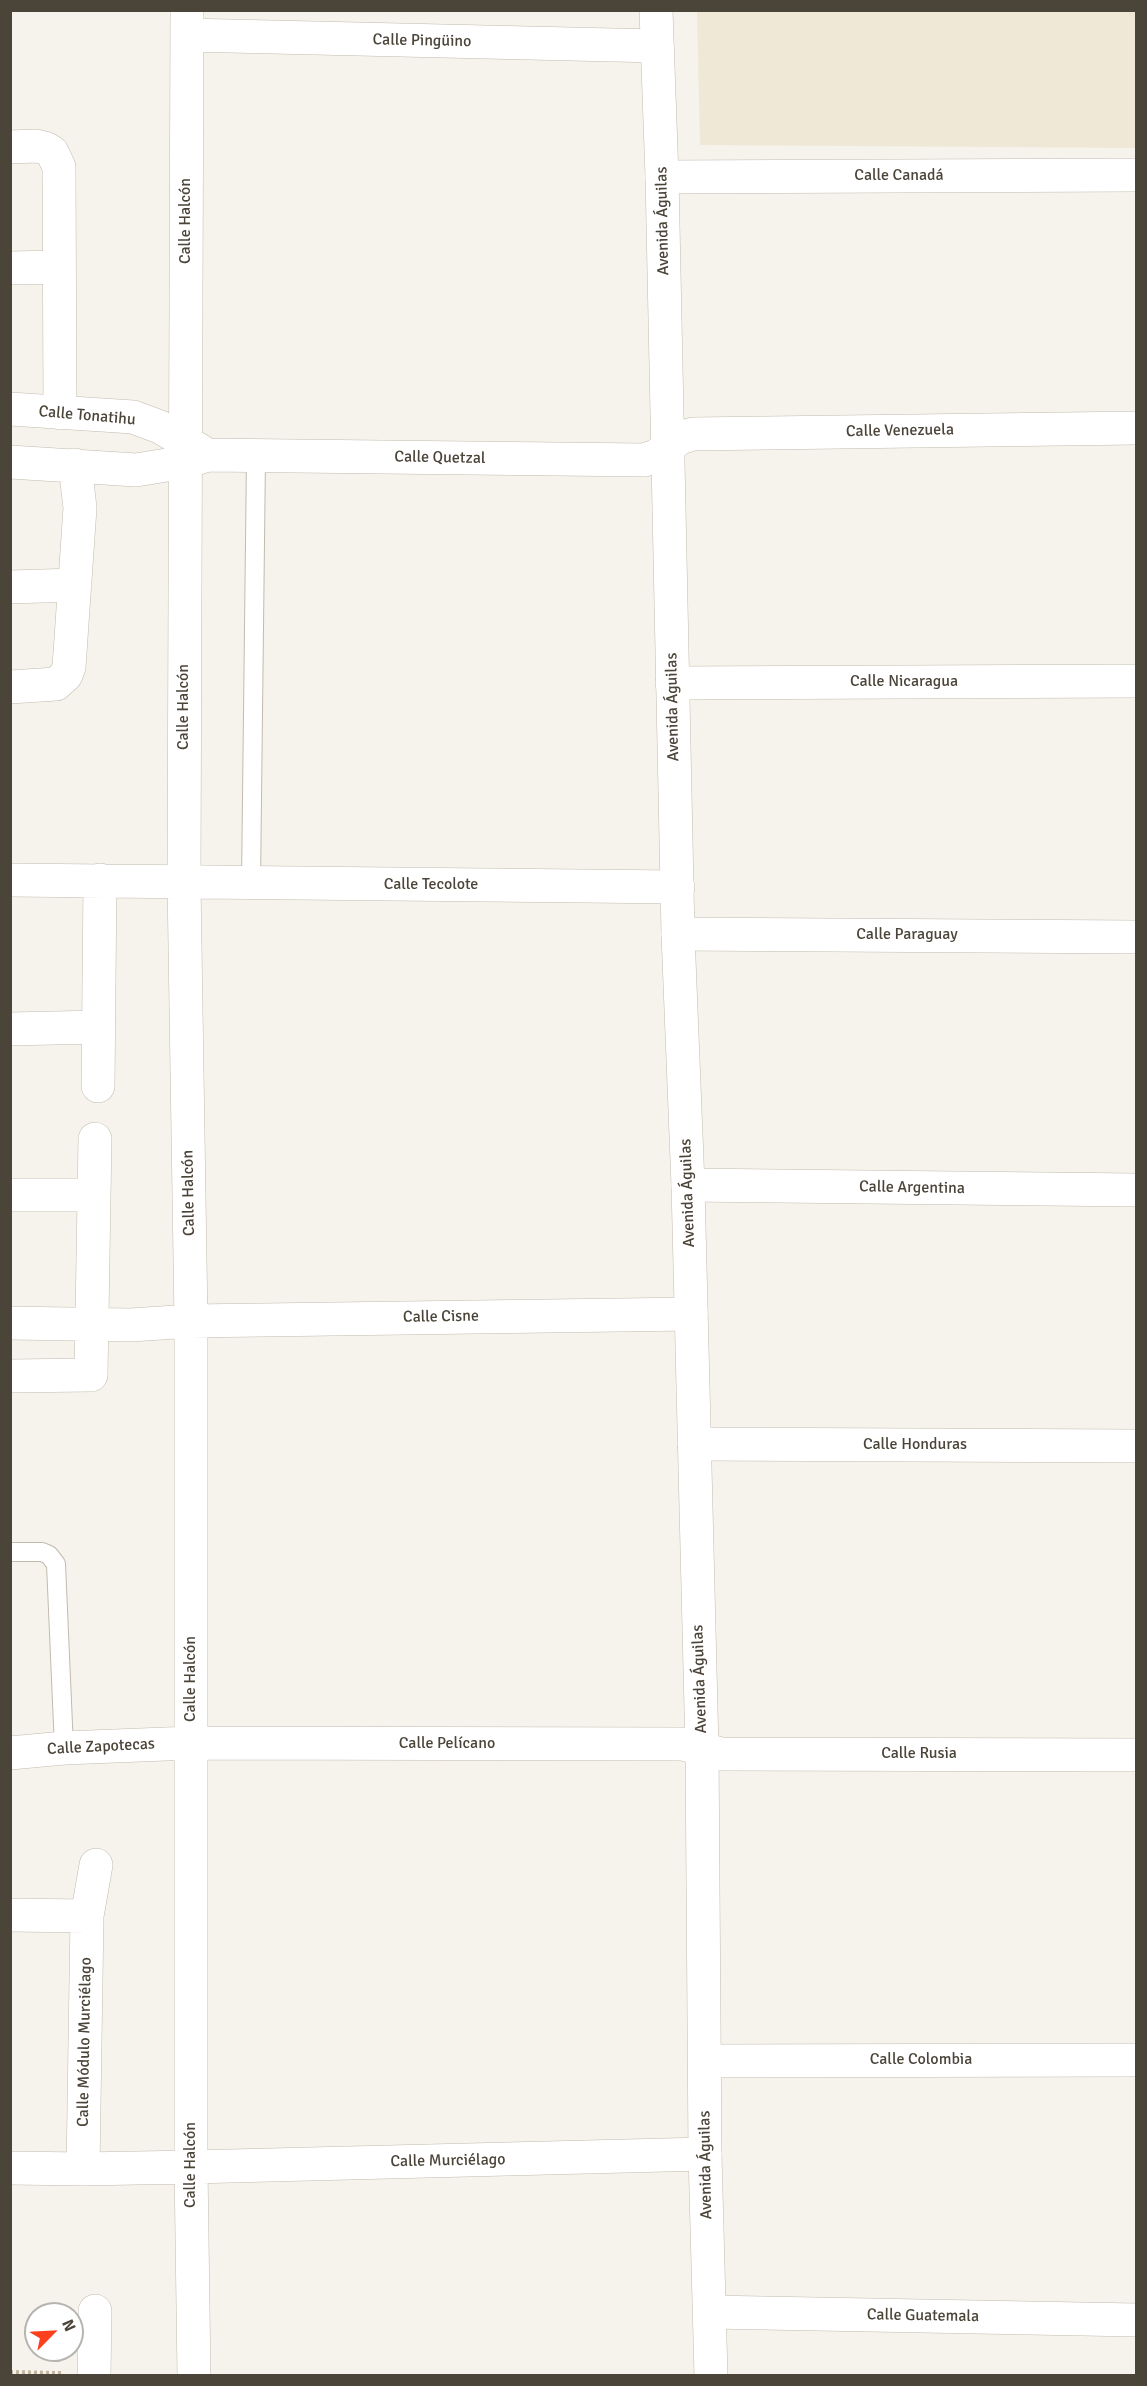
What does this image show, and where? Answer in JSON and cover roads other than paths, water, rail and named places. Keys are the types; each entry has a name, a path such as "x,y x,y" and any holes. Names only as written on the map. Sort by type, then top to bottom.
{"street":[{"name":"Avenida Águilas","path":"656,10 662,177 678,934 688,1185 702,1749 705,2154 711,2376"},
{"name":"Calle Pingüino","path":"187,23 657,46"},
{"name":"Calle Halcón","path":"187,23 193,453 184,883 191,1321 191,2167 194,2376"},
{"path":"10,147 36,146 52,152 59,167 60,413"},
{"name":"Calle Canadá","path":"662,177 1137,175"},
{"path":"10,268 58,267"},
{"name":"Calle Tonatihu","path":"10,409 133,417 160,426 193,453"},
{"name":"Calle Venezuela","path":"668,447 680,438 693,434 1137,428"},
{"name":"Calle Quetzal","path":"193,453 256,456 644,460 656,456 668,447"},
{"path":"10,462 135,470 193,453"},
{"path":"10,687 47,686 61,681 69,667 80,508 75,465"},
{"path":"10,587 75,585"},
{"name":"Calle Nicaragua","path":"672,683 1137,681"},
{"name":"Calle Tecolote","path":"10,880 678,887"},
{"path":"98,1086 100,880"},
{"name":"Calle Paraguay","path":"678,934 1137,937"},
{"path":"10,1029 98,1027"},
{"path":"10,1376 91,1375 96,1139"},
{"name":"Calle Argentina","path":"688,1185 1137,1190"},
{"path":"10,1195 94,1196"},
{"name":"Calle Cisne","path":"10,1323 131,1325 191,1321 691,1314"},
{"name":"Calle Honduras","path":"694,1444 1137,1446"},
{"name":"Calle Zapotecas","path":"10,1754 64,1748 191,1743"},
{"name":"Calle Pelícano","path":"191,1743 683,1744 702,1749"},
{"name":"Calle Rusia","path":"702,1749 721,1754 1137,1755"},
{"name":"Calle Módulo Murciélago","path":"83,2169 87,1916 96,1865"},
{"path":"10,1915 87,1916"},
{"name":"Calle Colombia","path":"705,2061 1137,2060"},
{"name":"Calle Murciélago","path":"191,2167 705,2154"},
{"path":"10,2168 191,2167"},
{"path":"94,2374 95,2311"},
{"name":"Calle Guatemala","path":"710,2312 1137,2320"}],"lane":[{"path":"251,884 256,456"},
{"path":"10,1552 42,1552 49,1555 56,1564 64,1748"}]}
